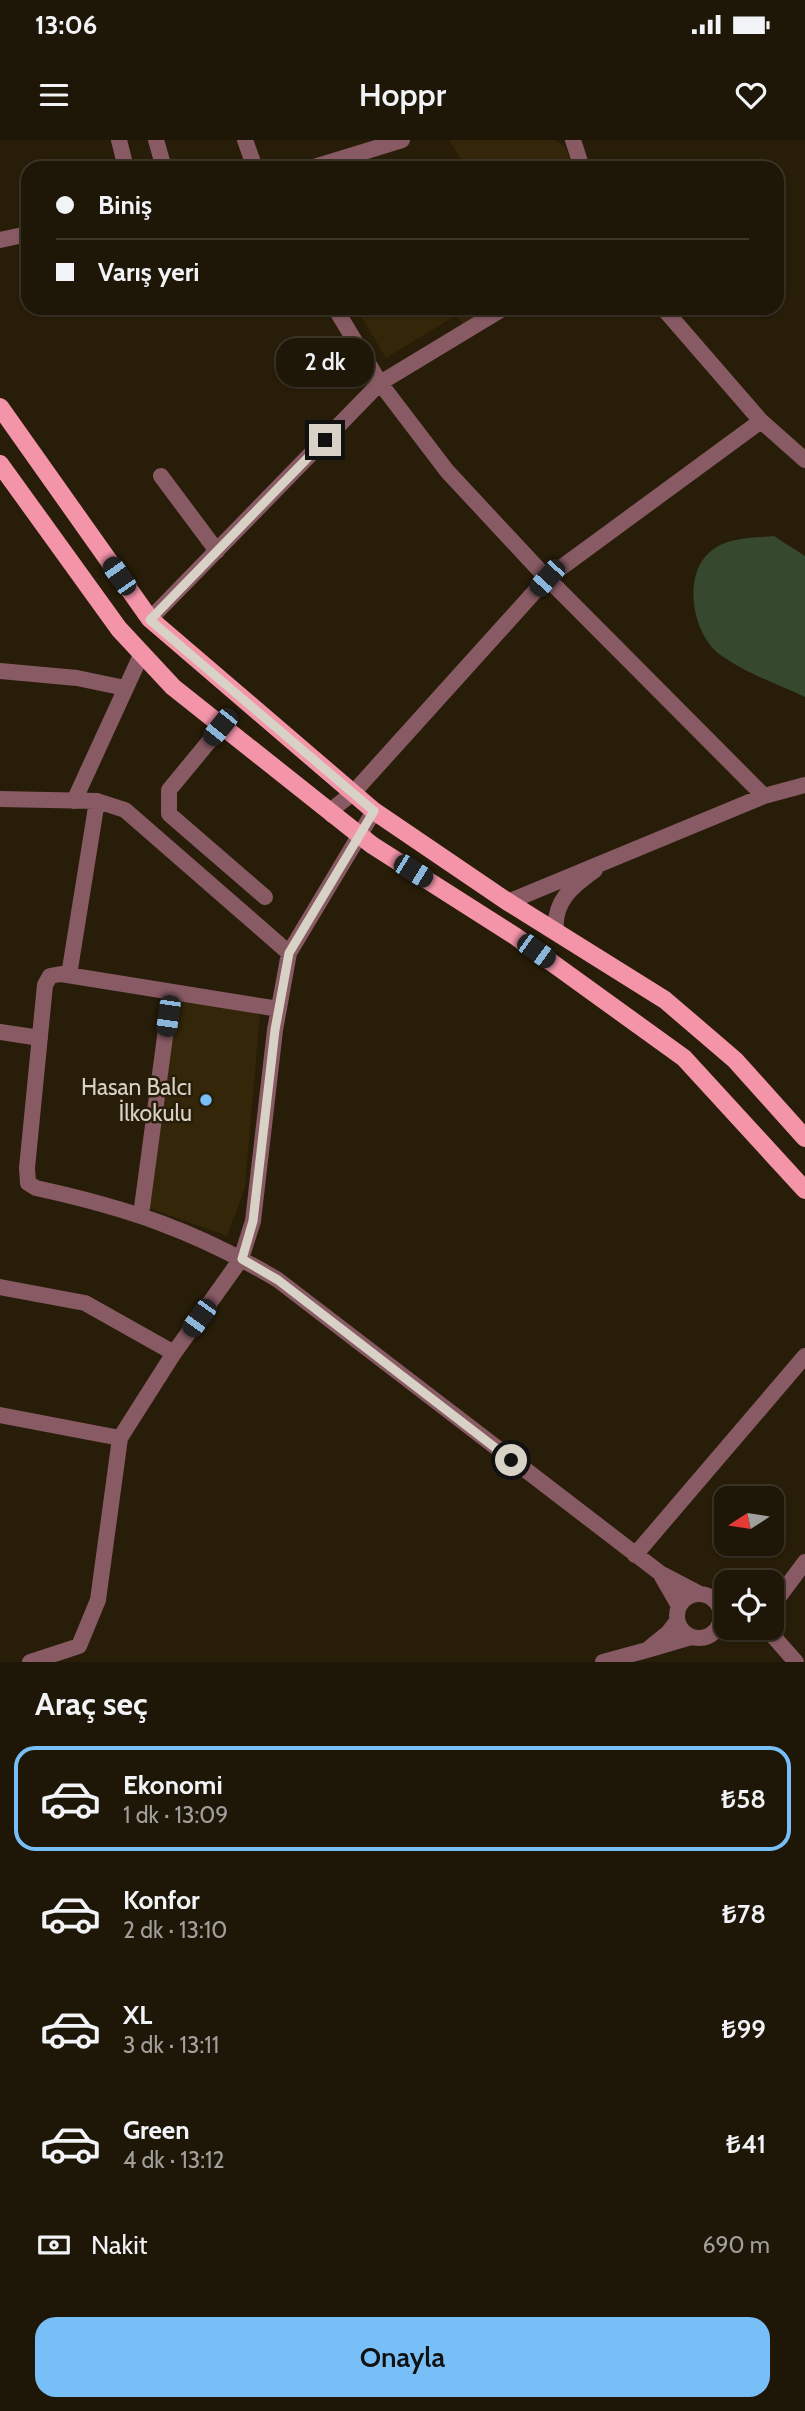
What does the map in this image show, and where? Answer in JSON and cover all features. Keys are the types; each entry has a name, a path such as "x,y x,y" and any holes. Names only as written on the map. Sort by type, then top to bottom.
{"main road":[{"path":"0,407 150,620 374,811 508,902 665,1000 735,1060 805,1138"},
{"path":"0,464 119,629 173,687 358,835 515,936 684,1058 805,1190"}],"street":[{"path":"119,140 124,161"},
{"path":"156,140 162,161"},
{"path":"245,140 252,161"},
{"path":"334,161 402,140"},
{"path":"573,140 580,161"},
{"path":"0,240 21,236"},
{"path":"339,315 380,383 447,471 547,578 764,796"},
{"path":"150,620 380,383 492,315"},
{"path":"669,315 761,421 805,460"},
{"path":"332,815 335,807 353,793 547,578 761,421"},
{"path":"161,476 217,551"},
{"path":"74,801 142,653"},
{"path":"0,671 77,678 125,688"},
{"path":"220,727 169,790 169,814 265,897"},
{"path":"508,902 764,796 805,785"},
{"path":"0,799 97,802 125,810 289,953"},
{"path":"69,975 97,802"},
{"path":"30,1662 79,1646 99,1600 120,1438 174,1353 242,1259 253,1221 279,1009 289,953 374,811"},
{"path":"556,932 554,914 563,897 585,877 619,854"},
{"path":"279,1009 69,975 50,976 45,985 27,1168 28,1183 36,1188 141,1214 242,1259 278,1280 635,1555 660,1573 714,1601"},
{"path":"141,1214 171,992"},
{"path":"0,1032 40,1038"},
{"path":"0,1287 85,1303 174,1353"},
{"path":"635,1555 805,1356"},
{"path":"0,1415 120,1438"},
{"path":"784,1590 805,1562"},
{"path":"660,1573 684,1633 691,1637"},
{"path":"647,1650 668,1633 687,1597 700,1594"},
{"path":"603,1662 691,1637 707,1637 714,1633"},
{"path":"777,1640 796,1662"}],"shaded area":[{"path":"449,140 555,140 566,148 570,161 462,161"},
{"path":"360,315 479,315 465,325 455,316 386,358"},
{"name":"Hasan Balcı İlkokulu","path":"175,1000 260,1012 245,1188 227,1236 143,1206"}],"green space":[{"path":"774,536 805,556 805,697 749,672 718,653 702,631 694,603 696,574 711,551 733,541"}],"place":[{"name":"Hasan Balcı İlkokulu","path":"206,1100"}],"route":[{"path":"325,440 150,620 374,811 289,953 275,1030 253,1221 242,1259 278,1280 511,1460"}]}
